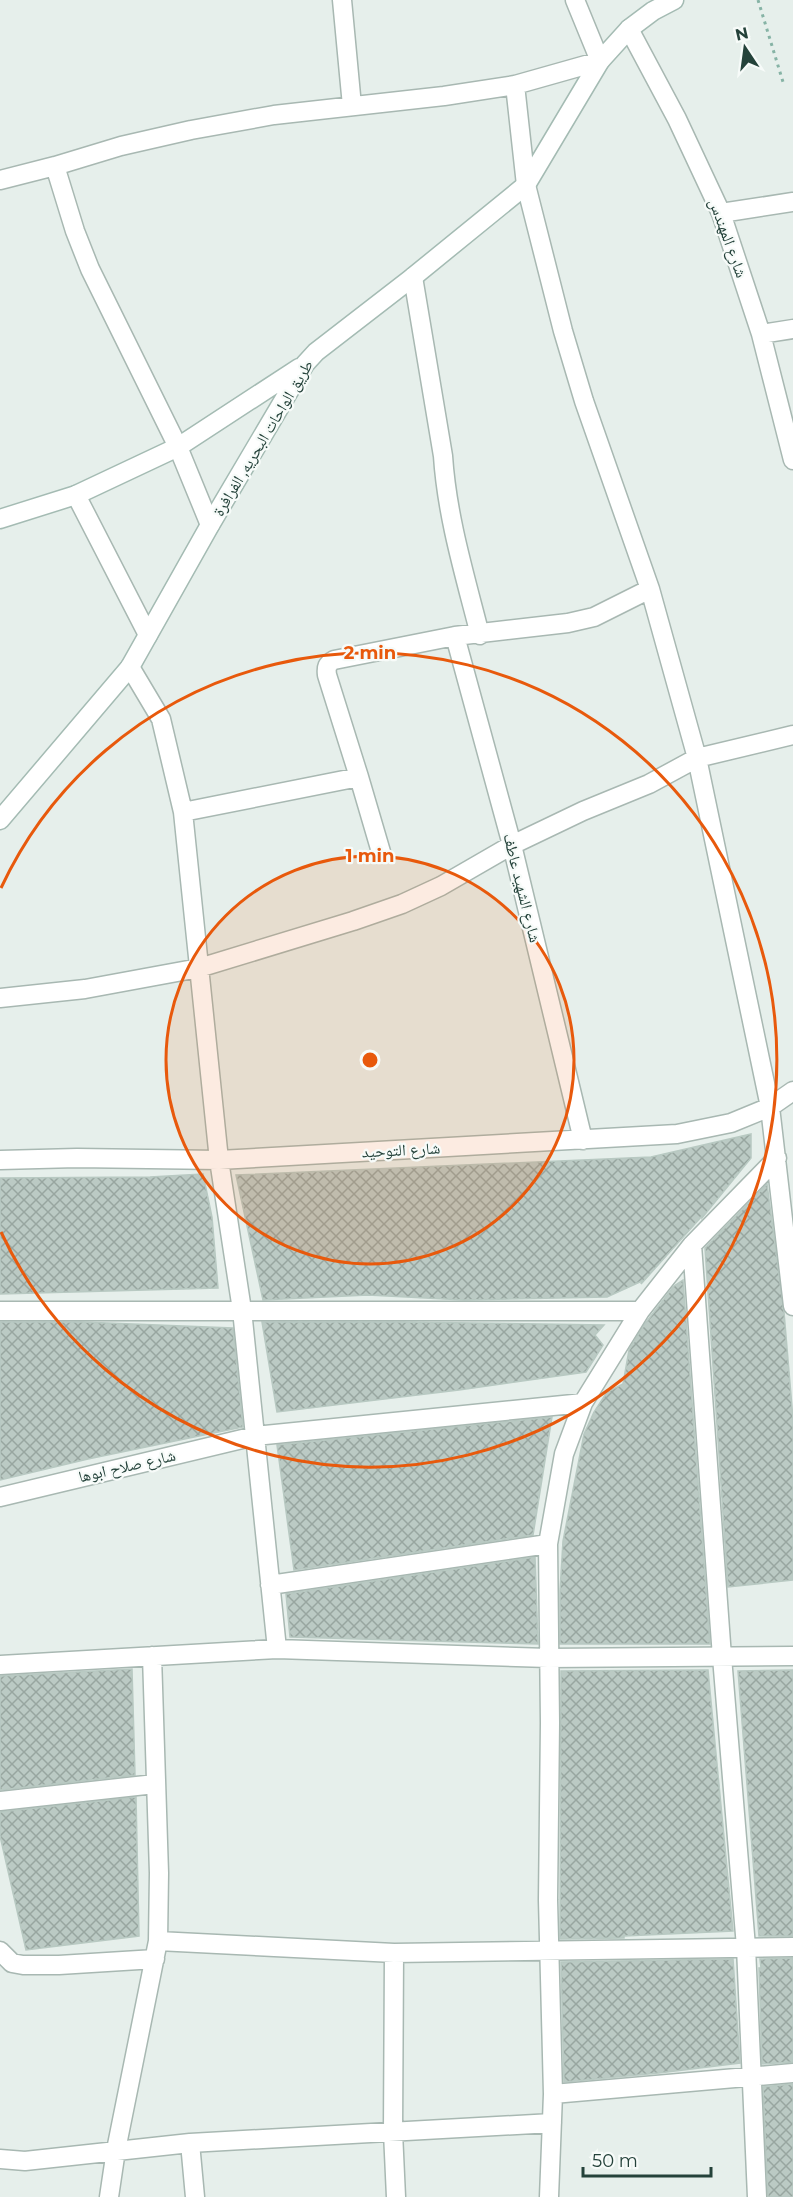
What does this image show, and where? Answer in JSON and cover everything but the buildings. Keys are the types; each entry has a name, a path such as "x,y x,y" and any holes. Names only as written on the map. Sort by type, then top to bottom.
{"street":[{"path":"342,0 352,106"},
{"path":"0,180 121,146 191,130 274,115 444,96 515,85 600,61 574,0"},
{"name":"طريق الواحات البحريه, الفرافرة","path":"0,820 130,667 305,364 316,352 413,278 526,185 600,61 630,29 653,11 674,0"},
{"name":"شارع المهندس","path":"630,29 677,119 721,213 761,334 793,460"},
{"path":"515,85 526,185 563,331 584,401 650,589 697,758 770,1107 793,1306"},
{"path":"55,166 75,231 90,269 178,447 210,525"},
{"path":"721,213 793,202"},
{"path":"413,278 443,456 445,483 480,634"},
{"path":"761,334 793,328"},
{"path":"0,519 76,495 178,447 305,364"},
{"path":"76,495 148,635"},
{"path":"381,852 327,675 326,668 329,663 455,636 568,623 594,617 650,589"},
{"name":"شارع الشهيد عاطف","path":"455,636 512,845 583,1140"},
{"path":"130,667 161,719 183,812 219,1160 242,1310 277,1649"},
{"path":"0,998 85,989 199,968 353,921 402,904 441,886 512,845 649,784 697,758 793,735"},
{"path":"183,812 358,777"},
{"name":"شارع التوحيد","path":"0,1160 77,1158 219,1160 677,1134 730,1123 770,1107 793,1090"},
{"path":"549,2197 553,2094 549,1951 548,1544 564,1454 583,1403 640,1311 692,1245 777,1158"},
{"path":"692,1245 746,1947 757,2197"},
{"path":"0,1311 640,1311"},
{"name":"شارع صلاح ابوها","path":"0,1497 255,1436 583,1403"},
{"path":"270,1585 548,1544"},
{"path":"0,1665 277,1649 548,1658 793,1656"},
{"path":"109,2197 116,2151 157,1950 159,1873 152,1656"},
{"path":"0,1801 155,1784"},
{"path":"0,1951 12,1962 23,1965 59,1965 157,1950 394,1953 793,1947"},
{"path":"394,1953 393,2132 396,2197"},
{"path":"553,2094 793,2073"},
{"path":"0,2159 25,2161 190,2143 552,2122"},
{"path":"190,2143 195,2197"}],"path":[{"path":"758,0 783,82"}]}
